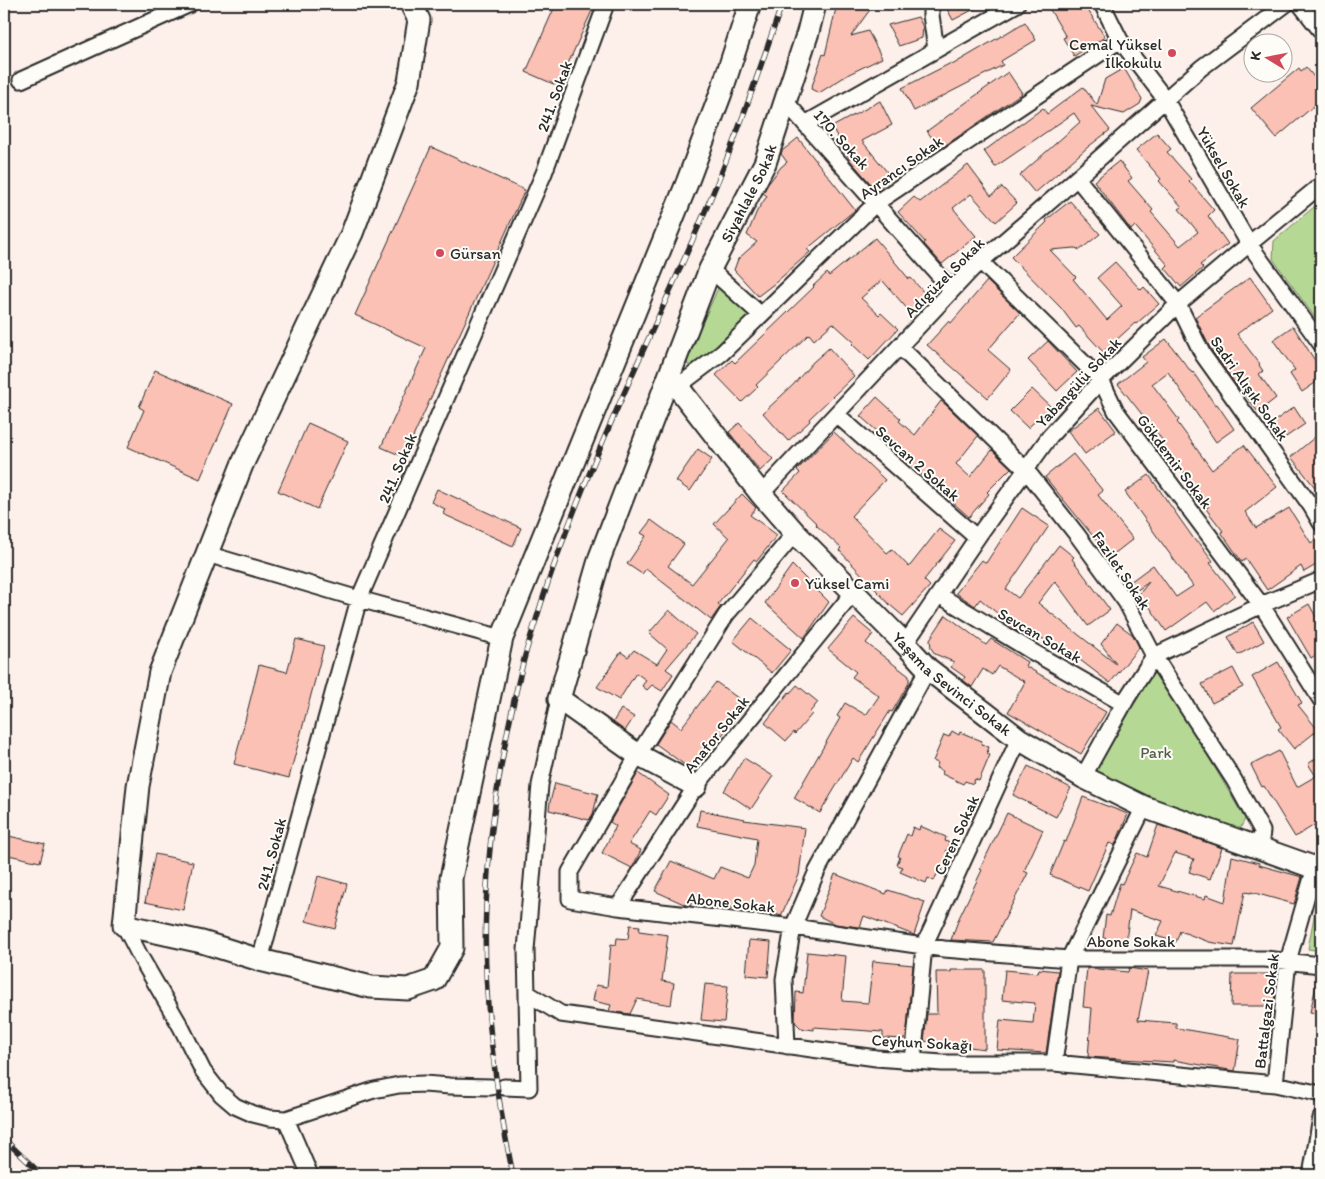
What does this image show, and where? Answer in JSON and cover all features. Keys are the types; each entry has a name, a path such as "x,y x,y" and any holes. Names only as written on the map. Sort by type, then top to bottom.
{"street":[{"path":"21,80 190,4"},
{"path":"411,4 419,20 409,82 352,233 242,465 160,672 138,786 124,925 203,1070 221,1094 235,1106 253,1114 269,1118 286,1119 374,1090 399,1084 529,1088 526,950 540,785 559,699 638,755 696,786"},
{"name":"241. Sokak","path":"260,960 359,599 544,173 606,4"},
{"path":"124,925 202,942 260,960 371,987 408,989 434,980 452,948 451,878 502,638 687,183 722,92 750,4"},
{"name":"Siyahlale Sokak","path":"559,699 600,558 674,382 710,270 765,162 815,4"},
{"path":"931,4 936,50"},
{"path":"805,124 1017,4"},
{"name":"Yüksel Sokak","path":"1102,4 1120,40 1165,99 1249,244 1321,344"},
{"name":"Adıgüzel Sokak","path":"761,494 980,261 1201,68 1286,4"},
{"path":"1300,4 1321,31"},
{"name":"Ayrancı Sokak","path":"674,382 722,353 876,203 1120,40"},
{"name":"170. Sokak","path":"785,101 952,290"},
{"name":"Sadri Alışık Sokak","path":"1077,178 1178,304 1202,355 1316,503 1321,523"},
{"name":"Yabangülü Sokak","path":"906,644 977,538 1050,436 1101,380 1178,304 1321,185"},
{"name":"Gökdemir Sokak","path":"980,261 1101,380 1116,411 1262,606 1321,700"},
{"path":"710,270 761,315"},
{"name":"Fazilet Sokak","path":"900,347 1026,470 1078,536 1126,602 1154,656 1234,780 1262,831 1260,848"},
{"name":"Yaşama Sevinci Sokak","path":"674,382 761,494 795,533 928,668 1019,739 1083,777 1144,807 1260,848 1319,865"},
{"name":"Sevcan 2 Sokak","path":"836,414 977,538"},
{"name":"Abone Sokak","path":"795,533 726,615 638,755 570,872 570,899 618,907 793,927 944,949 1069,958 1266,959 1321,965"},
{"path":"207,554 359,599 502,638"},
{"path":"1083,777 1124,704 1154,656 1321,580"},
{"name":"Anafor Sokak","path":"618,907 696,786 854,592"},
{"name":"Sevcan Sokak","path":"938,595 1124,704"},
{"path":"787,1046 784,979 793,927 817,871 928,668"},
{"name":"Ceren Sokak","path":"913,1061 924,946 1019,739"},
{"path":"1054,1063 1069,958 1144,807"},
{"name":"Battalgazi Sokak","path":"1275,1084 1288,961 1319,865"},
{"name":"Ceyhun Sokağı","path":"527,994 560,1014 787,1046 942,1063 1054,1063 1275,1084 1321,1094"},
{"path":"1311,1175 1321,1118"},
{"path":"286,1119 310,1175"}],"green space":[{"path":"1321,201 1321,326 1273,259 1274,241"},
{"path":"720,284 749,315 703,359 693,366 688,365 686,359"},
{"name":"Park","path":"1157,665 1182,712 1245,819 1238,833 1094,774"},
{"path":"1321,888 1321,951 1308,949 1319,889"}],"building":[{"path":"562,4 595,4 558,86 526,72 555,6 560,8"},
{"path":"837,4 874,4 851,36 868,31 882,58 849,74 819,93 811,89 823,54 825,55"},
{"path":"951,4 984,4 953,20 947,9 950,9"},
{"path":"1056,4 1084,4 1105,37 1074,56 1063,38 1066,37 1049,8"},
{"path":"918,17 923,27 922,38 899,46 888,25"},
{"path":"1025,22 1036,40 1001,61 1003,65 914,111 902,88 951,63 952,65"},
{"path":"1306,67 1321,86 1321,100 1276,138 1251,108 1282,82 1292,82 1292,74 1299,68 1301,71"},
{"path":"1124,68 1142,99 1140,104 1124,114 1091,106 1110,130 1035,193 1020,175 1080,122 1074,113 995,167 984,151 1043,108 1047,114 1083,87 1097,105 1105,79"},
{"path":"1008,72 1022,93 940,149 927,131"},
{"path":"880,101 892,125 862,141 892,178 877,191 850,160 832,127"},
{"path":"1157,133 1171,149 1167,152 1191,179 1189,181 1214,210 1208,216 1228,244 1200,265 1203,268 1181,287 1165,268 1168,265 1135,226 1131,230 1094,181 1119,161 1132,178 1128,181 1180,246 1198,232 1179,209 1182,207 1159,181 1161,179 1136,150"},
{"path":"798,138 855,210 807,249 810,252 758,296 734,270 738,259 757,242 747,235 757,211 767,196 763,193 781,167 787,162 781,154 782,151"},
{"name":"Gürsan","path":"431,147 525,190 404,457 381,447 426,348 355,315"},
{"path":"968,165 991,196 1002,187 1017,203 996,222 971,194 953,208 976,236 942,264 898,212 914,197 920,202"},
{"path":"1070,201 1100,234 1080,250 1075,248 1050,250 1076,277 1073,279 1107,320 1122,306 1097,278 1115,262 1141,290 1144,287 1159,304 1103,352 1079,326 1076,328 1061,308 1011,257 1047,222 1046,220"},
{"path":"875,238 909,279 911,278 928,297 910,312 882,280 861,298 898,329 869,360 852,344 854,342 833,323 814,340 809,334 756,385 758,387 742,402 716,375 732,360 735,363 827,273 829,276"},
{"path":"1250,277 1272,308 1237,334 1260,364 1263,371 1259,374 1276,398 1258,412 1210,348 1195,317"},
{"path":"987,281 1020,313 988,350 1011,370 988,398 927,345 949,321 951,323"},
{"path":"1293,326 1321,370 1321,379 1302,392 1290,374 1295,370 1273,340"},
{"path":"1166,339 1193,372 1234,429 1216,442 1168,372 1152,384 1179,420 1177,422 1212,470 1244,445 1277,487 1245,512 1256,528 1289,508 1311,543 1316,539 1321,548 1321,562 1304,572 1301,566 1267,590 1246,559 1242,562 1221,532 1223,531 1206,509 1209,506 1179,465 1176,468 1173,463 1171,464 1160,448 1159,444 1163,441 1118,384 1146,362 1142,357"},
{"path":"1048,341 1077,372 1057,391 1028,360"},
{"path":"829,348 854,376 788,441 763,413"},
{"path":"155,370 233,404 200,479 128,447 144,410 139,407"},
{"path":"1032,389 1050,406 1028,428 1010,411"},
{"path":"877,397 915,435 941,401 946,405 978,436 956,464 970,477 992,450 1011,468 987,492 989,494 969,517 860,416"},
{"path":"1294,407 1305,424 1280,441 1269,425"},
{"path":"1099,408 1116,431 1085,454 1068,431"},
{"path":"308,423 348,441 317,509 278,491"},
{"path":"739,423 773,459 760,471 729,432"},
{"path":"834,432 885,480 851,516 887,553 892,549 909,567 939,529 955,541 924,580 930,586 903,616 890,605 839,550 841,548 783,491 800,473 797,470"},
{"path":"1321,432 1321,495 1291,457"},
{"path":"698,449 712,459 690,491 676,481"},
{"path":"1073,454 1103,491 1098,495 1133,539 1110,557 1045,477"},
{"path":"1149,475 1196,542 1198,541 1213,561 1210,563 1235,595 1214,611 1207,602 1166,631 1147,603 1142,607 1136,598 1149,582 1133,593 1126,585 1153,565 1176,597 1193,586 1125,492"},
{"path":"437,489 521,528 513,546 443,514 445,509 431,502"},
{"path":"742,494 756,508 750,515 777,535 757,561 754,559 718,604 721,606 711,620 646,569 642,574 627,564 646,536 641,533 651,520 684,544 668,566 692,584 729,538 714,524"},
{"path":"1022,508 1049,526 1006,589 1018,598 1059,545 1074,557 1072,559 1110,610 1088,626 1055,581 1038,603 1116,664 1101,644 1117,623 1133,635 1139,647 1110,683 1071,653 1068,657 1032,631 1027,637 1010,627 1007,625 1009,623 980,599 975,606 956,593 982,560 986,563"},
{"name":"Yüksel Cami","path":"792,565 829,602 804,638 765,603"},
{"path":"1309,604 1321,626 1321,652 1311,658 1287,617"},
{"path":"669,610 696,634 666,669 673,674 662,691 652,685 647,690 642,686 646,680 636,673 619,700 597,687 621,652 628,657 634,650 657,664 667,649 649,633"},
{"path":"946,615 986,645 991,639 1027,662 1025,666 1106,712 1081,754 1008,712 1025,682 998,666 992,675 983,669 972,687 963,680 965,677 951,667 954,662 935,654 931,648 930,639"},
{"path":"752,618 791,650 772,673 733,641"},
{"path":"854,618 873,634 866,643 909,676 909,683 858,762 853,758 820,813 794,798 840,718 837,716 845,703 866,715 879,696 852,677 856,672 828,649"},
{"path":"1253,622 1264,641 1238,655 1228,637"},
{"path":"296,639 324,646 289,778 234,764 259,665 287,672"},
{"path":"1278,662 1302,703 1298,705 1318,730 1294,749 1278,729 1281,727 1252,677"},
{"path":"1233,668 1243,687 1212,703 1202,684"},
{"path":"716,682 746,704 719,739 714,735 689,768 656,744 671,720 681,728"},
{"path":"797,685 818,702 810,712 812,714 795,734 794,732 786,741 765,723 789,692"},
{"path":"621,709 634,717 625,731 613,722"},
{"path":"952,731 959,735 960,732 982,741 981,744 989,747 987,753 990,755 979,781 975,779 973,784 965,781 963,784 942,774 943,771 936,768 938,763 933,761 944,735 949,737"},
{"path":"1279,751 1297,787 1316,776 1308,764 1321,755 1321,821 1295,837 1264,786 1262,787 1251,765"},
{"path":"744,758 773,776 751,809 724,791"},
{"path":"1028,766 1071,788 1056,817 1013,795"},
{"path":"638,773 669,795 656,815 650,811 629,844 641,850 632,868 602,853 616,826 610,822"},
{"path":"555,783 598,794 593,814 589,820 549,810"},
{"path":"1083,797 1128,814 1115,845 1109,843 1088,891 1050,875 1064,841 1066,842"},
{"path":"700,810 744,820 805,828 799,875 781,916 742,912 724,905 722,909 715,909 693,900 690,906 655,891 671,861 714,879 720,867 748,878 754,865 757,838 697,826"},
{"path":"1007,813 1043,830 1024,871 1028,873 993,942 951,940 959,918 982,870 980,869"},
{"path":"1158,825 1222,848 1210,879 1189,872 1194,859 1175,853 1159,886 1205,899 1206,895 1225,902 1232,856 1302,877 1294,904 1245,892 1234,946 1209,942 1180,931 1176,942 1156,936 1163,921 1130,910 1126,941 1103,938 1106,915 1110,916 1120,883 1122,884 1137,853 1147,857"},
{"path":"920,826 946,837 945,841 950,843 946,852 949,853 940,875 937,874 934,881 928,878 926,883 900,872 903,867 897,865 900,857 898,856 907,834 910,836 913,827 919,830"},
{"path":"4,835 45,844 40,862 4,854"},
{"path":"155,854 193,862 183,910 145,902"},
{"path":"835,874 886,894 888,890 925,902 914,935 864,916 859,927 835,924 819,916"},
{"path":"318,876 347,884 335,929 306,921"},
{"path":"630,925 640,926 639,931 668,935 662,981 674,983 671,1005 637,999 630,1014 609,1011 611,1005 593,1001 596,985 607,987 611,944 616,945 617,938 628,939"},
{"path":"749,940 771,942 768,977 746,975"},
{"path":"807,952 846,956 842,1001 868,1003 873,961 913,965 906,1039 883,1038 883,1032 814,1027 814,1030 801,1028 795,1022 796,992 803,993"},
{"path":"1087,968 1128,972 1129,968 1148,971 1138,1020 1176,1023 1176,1028 1240,1039 1235,1071 1173,1060 1173,1062 1088,1057 1092,1008 1083,1007"},
{"path":"1039,969 1058,971 1046,1053 997,1050 1000,1020 1033,1023 1035,1003 1002,1000 1005,970 1038,973"},
{"path":"951,970 985,970 985,1049 924,1041 927,1014 937,1014 936,972 951,972"},
{"path":"1232,974 1276,974 1274,1006 1231,1006"},
{"path":"1317,982 1321,983 1321,1014 1310,1012"},
{"path":"705,984 728,986 724,1022 701,1020"}],"railway":[{"path":"513,1175 491,1042 485,940 490,845 503,753 516,693 541,604 579,500 722,171 782,4"},
{"path":"4,1139 42,1175"}],"place":[{"name":"Cemal Yüksel İlkokulu","path":"1172,53"},
{"name":"Gürsan","path":"440,253"},
{"name":"Yüksel Cami","path":"795,583"}]}
